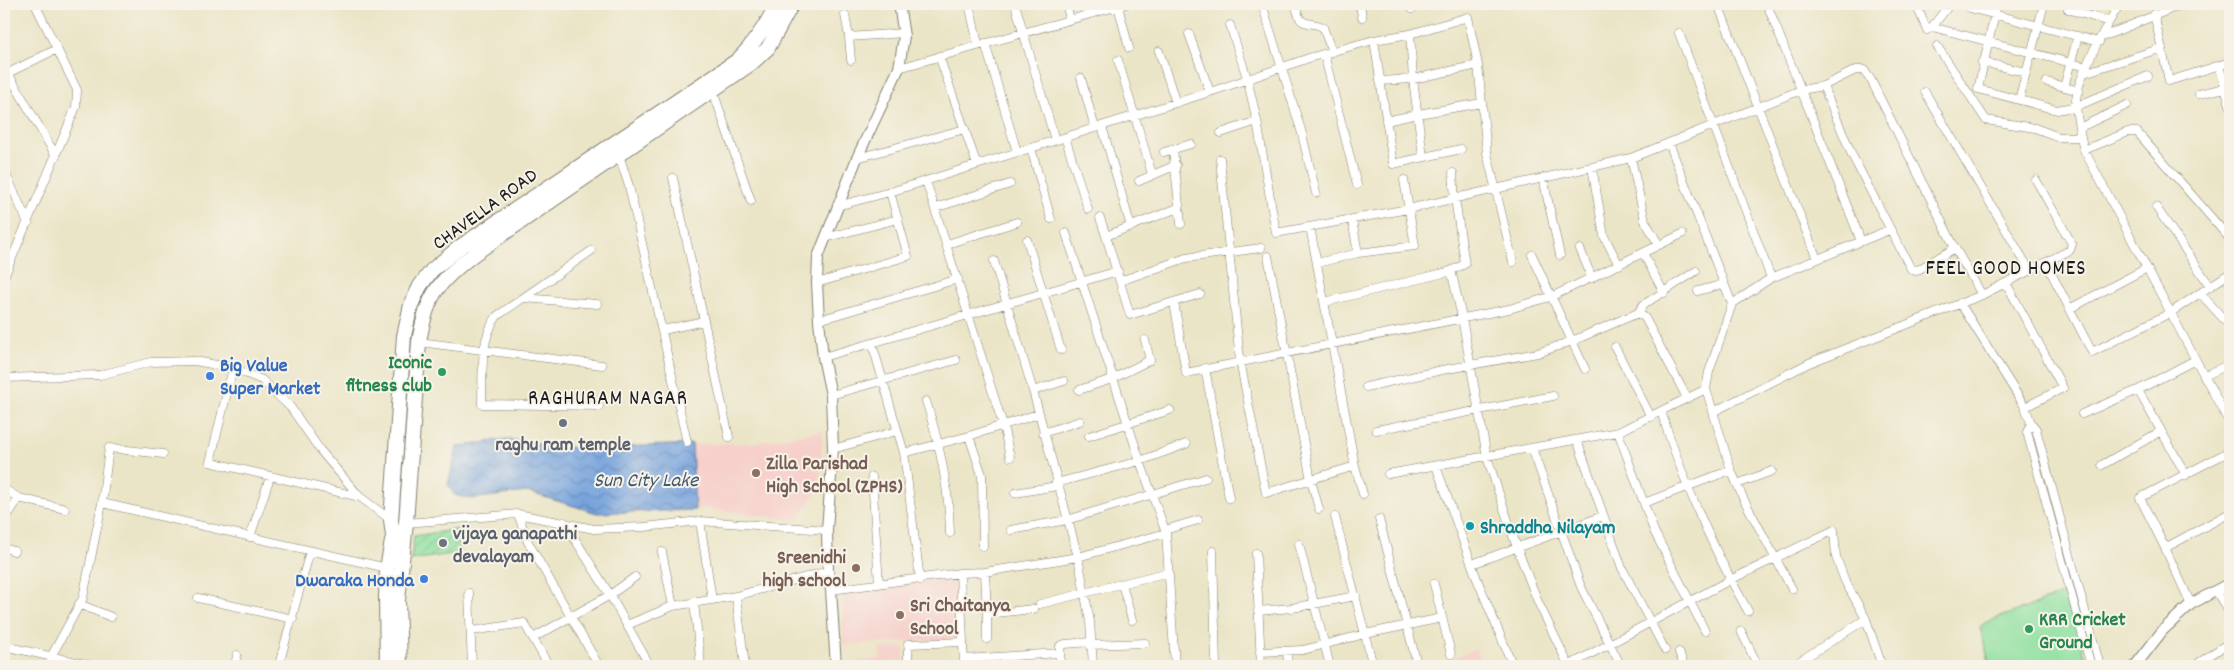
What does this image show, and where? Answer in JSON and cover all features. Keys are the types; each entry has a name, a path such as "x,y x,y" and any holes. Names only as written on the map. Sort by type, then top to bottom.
{"highway":[{"name":"CHAVELLA ROAD","path":"400,666 398,600 406,523 419,342 424,313 430,299 437,287 452,271 738,60 762,32 777,4"},
{"name":"CHAVELLA ROAD","path":"388,666 387,568 393,536 391,520 404,336 411,305 420,286 432,270 461,246 713,91 752,64 768,48 792,4"}],"street":[{"path":"4,276 76,107 77,90 35,4"},
{"path":"836,666 828,571 827,530 833,449 831,395 823,357 819,320 816,283 818,257 857,158 898,68 903,49 904,33 899,4"},
{"path":"969,4 1017,152"},
{"path":"1015,4 1055,140"},
{"path":"1066,4 1070,19"},
{"path":"1262,4 1301,130 1316,193"},
{"path":"1296,4 1299,17 1305,24 1323,27 1332,52"},
{"path":"1360,4 1362,17"},
{"path":"1718,4 1817,259"},
{"path":"1767,4 1862,241"},
{"path":"1916,4 1927,30 1932,27 1950,4"},
{"path":"1997,4 1982,62 1978,89 2056,110 2077,106 2148,76"},
{"path":"2019,100 2044,4"},
{"path":"2069,4 2068,9 2109,22"},
{"path":"2120,4 2109,22 2086,70 2079,91 2077,106 2084,150 2195,360 2230,421"},
{"path":"1970,8 2078,36 2101,40 2154,14 2183,4"},
{"path":"898,68 1070,19 1096,8 1122,5 1129,48"},
{"path":"2154,14 2169,81 2230,62"},
{"path":"845,15 851,60"},
{"path":"837,206 926,181 1210,92 1247,78 1324,54 1374,40 1410,34 1468,17 1478,65 1488,153 1513,262"},
{"path":"1230,25 1247,78 1257,121 1276,233 1408,209 1631,158 1801,90 1823,86 1856,70 1864,70 1871,80 1955,248 1982,295"},
{"path":"1932,27 2071,63 2086,70 2162,48"},
{"path":"849,37 904,33"},
{"path":"1679,33 1771,278"},
{"path":"1189,34 1210,92"},
{"path":"1410,34 1413,79 1423,157"},
{"path":"2064,86 2078,36"},
{"path":"1374,40 1393,164 1461,149"},
{"path":"1937,46 1986,120 2035,128 2059,137 2081,137"},
{"path":"56,156 6,74 57,49"},
{"path":"1159,51 1176,102"},
{"path":"1324,54 1357,185"},
{"path":"939,56 977,165"},
{"path":"1118,60 1152,174"},
{"path":"1982,62 2026,72"},
{"path":"1380,81 1413,79 1478,65"},
{"path":"2219,65 2230,105"},
{"path":"1081,78 1131,227"},
{"path":"2047,82 2079,91"},
{"path":"1823,86 1852,155 1889,230 1911,268 1916,271 1955,248"},
{"path":"2199,94 2226,88"},
{"path":"713,91 751,202"},
{"path":"1925,92 2030,271"},
{"path":"1386,121 1482,103"},
{"path":"2079,128 2127,105"},
{"path":"1221,133 1257,121"},
{"path":"857,158 965,129"},
{"path":"2084,150 2128,132 2137,132 2230,240"},
{"path":"1065,137 1088,210"},
{"path":"1669,143 1732,304"},
{"path":"1164,152 1191,144"},
{"path":"1030,148 1052,219"},
{"path":"1173,149 1181,224"},
{"path":"615,150 663,330 687,442"},
{"path":"1631,158 1645,221 1659,245"},
{"path":"1220,159 1240,361 1266,493 1355,466"},
{"path":"1138,181 1176,165"},
{"path":"1592,167 1604,236 1618,265"},
{"path":"4,170 28,223"},
{"path":"1325,302 1448,272 1465,264 1453,173"},
{"path":"673,178 728,437"},
{"path":"1543,178 1560,255"},
{"path":"1317,263 1358,253 1415,246 1404,180"},
{"path":"1713,412 1809,363 1982,295 2046,263 2073,247 2036,180"},
{"path":"926,181 1003,425 1010,457"},
{"path":"935,208 1010,184"},
{"path":"816,283 908,256 890,192"},
{"path":"2156,207 2210,286"},
{"path":"1106,236 1178,208"},
{"path":"1100,218 1130,314 1200,294"},
{"path":"825,238 898,219"},
{"path":"1352,220 1358,253"},
{"path":"947,244 1017,222"},
{"path":"1310,227 1355,466 1363,494"},
{"path":"1792,589 1731,470 1706,389 1712,359 1732,304 1771,278 1889,230"},
{"path":"1066,232 1080,282 1112,379 1166,532 1175,666"},
{"path":"1174,302 1186,373 1508,309 1551,296 1682,234"},
{"path":"1027,240 1061,350"},
{"path":"1120,280 1186,258 1261,248"},
{"path":"1580,249 1592,278"},
{"path":"591,251 497,316 492,322 484,351 482,404 599,406"},
{"path":"1643,253 1664,293"},
{"path":"1532,255 1585,369"},
{"path":"1268,256 1311,480 1319,509"},
{"path":"994,261 1033,391 1078,557 1090,622 1093,666"},
{"path":"2046,263 2071,308 2092,352 2170,313 2230,273"},
{"path":"2071,308 2147,268"},
{"path":"823,357 969,316 1118,271"},
{"path":"1366,387 1470,364 1538,352 1572,341 1638,313 1643,306 1696,271"},
{"path":"1448,272 1452,274 1455,280 1487,457 1517,548 1538,602 1569,666 1730,580 1834,530 1836,557 1845,581 1866,619 1882,666"},
{"path":"819,320 958,279"},
{"path":"2006,283 2063,388 2024,407"},
{"path":"1698,291 1724,284"},
{"path":"2200,293 2230,326"},
{"path":"524,298 597,304"},
{"path":"1960,304 2036,429 2050,501 2071,579 2091,666"},
{"path":"1638,313 1645,318 1687,398"},
{"path":"663,330 704,321"},
{"path":"1079,390 1112,379 1150,360 1145,340"},
{"path":"419,342 602,364"},
{"path":"872,343 904,453 920,580"},
{"path":"1615,347 1651,417"},
{"path":"831,395 956,360"},
{"path":"2082,414 2138,390 2195,360"},
{"path":"4,378 100,375 152,362 196,361 233,368 262,380 291,408 320,450 360,497 391,520"},
{"path":"2204,376 2230,364"},
{"path":"233,368 210,462 360,497"},
{"path":"1205,368 1228,498"},
{"path":"1033,391 1064,381"},
{"path":"1388,474 1618,432 1706,389"},
{"path":"2138,390 2186,475"},
{"path":"1376,430 1553,396"},
{"path":"926,401 940,442 949,501 950,533"},
{"path":"1089,436 1170,410"},
{"path":"1662,411 1703,524 1730,580 1748,611"},
{"path":"904,453 940,442 969,436 1038,414"},
{"path":"1043,433 1080,421"},
{"path":"833,449 897,431"},
{"path":"2102,465 2161,431"},
{"path":"1618,432 1654,531 1705,631"},
{"path":"969,436 982,474 983,547"},
{"path":"1577,440 1622,568 1665,650"},
{"path":"1015,493 1057,484 1140,461 1186,444"},
{"path":"50,666 52,655 83,598 102,503 108,448 163,454"},
{"path":"1532,448 1581,587 1620,666"},
{"path":"2191,604 2140,498 2230,450"},
{"path":"1436,466 1472,564 1513,666"},
{"path":"1644,503 1731,470"},
{"path":"1737,484 1772,471"},
{"path":"250,537 270,477"},
{"path":"872,477 879,584"},
{"path":"1012,530 1067,520 1152,496 1206,478"},
{"path":"4,489 19,498 65,509"},
{"path":"4,521 19,498"},
{"path":"102,503 387,568"},
{"path":"2165,548 2230,513"},
{"path":"518,514 528,542 598,666"},
{"path":"406,523 518,514 594,529 644,527 700,521 827,530"},
{"path":"1472,564 1603,516"},
{"path":"1335,517 1373,666"},
{"path":"1379,519 1417,664"},
{"path":"831,590 920,580 960,573 985,572 1078,557 1166,532 1198,520"},
{"path":"700,521 712,600"},
{"path":"564,522 610,595 650,666"},
{"path":"1299,544 1330,666"},
{"path":"4,548 14,551"},
{"path":"280,661 310,551"},
{"path":"1213,551 1216,666"},
{"path":"662,552 673,606"},
{"path":"1256,553 1261,666"},
{"path":"627,625 673,606 736,596 828,571"},
{"path":"985,572 987,639"},
{"path":"1040,604 1169,572"},
{"path":"960,573 964,663 1060,657 1060,646 1065,644 1146,643"},
{"path":"533,638 610,595 635,577"},
{"path":"2071,579 2100,666"},
{"path":"2135,666 2163,630 2191,604 2230,583"},
{"path":"1122,584 1132,620"},
{"path":"1434,584 1451,654"},
{"path":"2215,590 2230,613"},
{"path":"463,666 472,666 469,592"},
{"path":"736,596 744,666"},
{"path":"1258,611 1314,604 1356,596"},
{"path":"198,598 293,619"},
{"path":"694,602 701,666"},
{"path":"80,604 111,617"},
{"path":"987,614 1034,609"},
{"path":"1260,652 1303,650 1365,634 1442,618"},
{"path":"1792,666 1866,619"},
{"path":"472,631 524,623 549,666"},
{"path":"1741,631 1758,666"},
{"path":"908,666 908,647 963,642"},
{"path":"2194,666 2230,642"},
{"path":"4,646 52,655 94,666"},
{"path":"1287,651 1288,666"},
{"path":"1678,652 1684,666"},
{"path":"235,666 237,656"}],"shaded area":[{"name":"Zilla Parishad High School (ZPHS)","path":"823,430 818,484 812,499 798,520 706,508 695,510 692,444 754,443"},
{"name":"Sri Chaitanya School","path":"955,577 957,639 843,645 843,591"},
{"path":"904,647 904,666 846,666 845,663 880,659 880,648"},
{"path":"1476,649 1482,666 1434,665"}],"green space":[{"name":"vijaya ganapathi devalayam","path":"459,529 459,553 411,560 414,536"},
{"name":"KRR Cricket Ground","path":"2067,593 2088,666 1990,666 1980,627 1984,623"}],"water":[{"name":"Sun City Lake","path":"505,439 592,450 615,447 692,444 695,510 597,513 527,492 471,499 454,495 448,484 457,447"}],"place":[{"name":"Iconic fitness club","path":"442,372"},
{"name":"Big Value Super Market","path":"210,376"},
{"name":"raghu ram temple","path":"563,423"},
{"name":"Zilla Parishad High School (ZPHS)","path":"756,473"},
{"name":"Shraddha Nilayam","path":"1470,526"},
{"name":"vijaya ganapathi devalayam","path":"443,543"},
{"name":"Sreenidhi high school","path":"856,568"},
{"name":"Dwaraka Honda","path":"424,579"},
{"name":"Sri Chaitanya School","path":"900,615"},
{"name":"KRR Cricket Ground","path":"2029,629"}],"district":[{"name":"FEEL GOOD HOMES","path":"2006,267"},
{"name":"RAGHURAM NAGAR","path":"608,397"}]}
